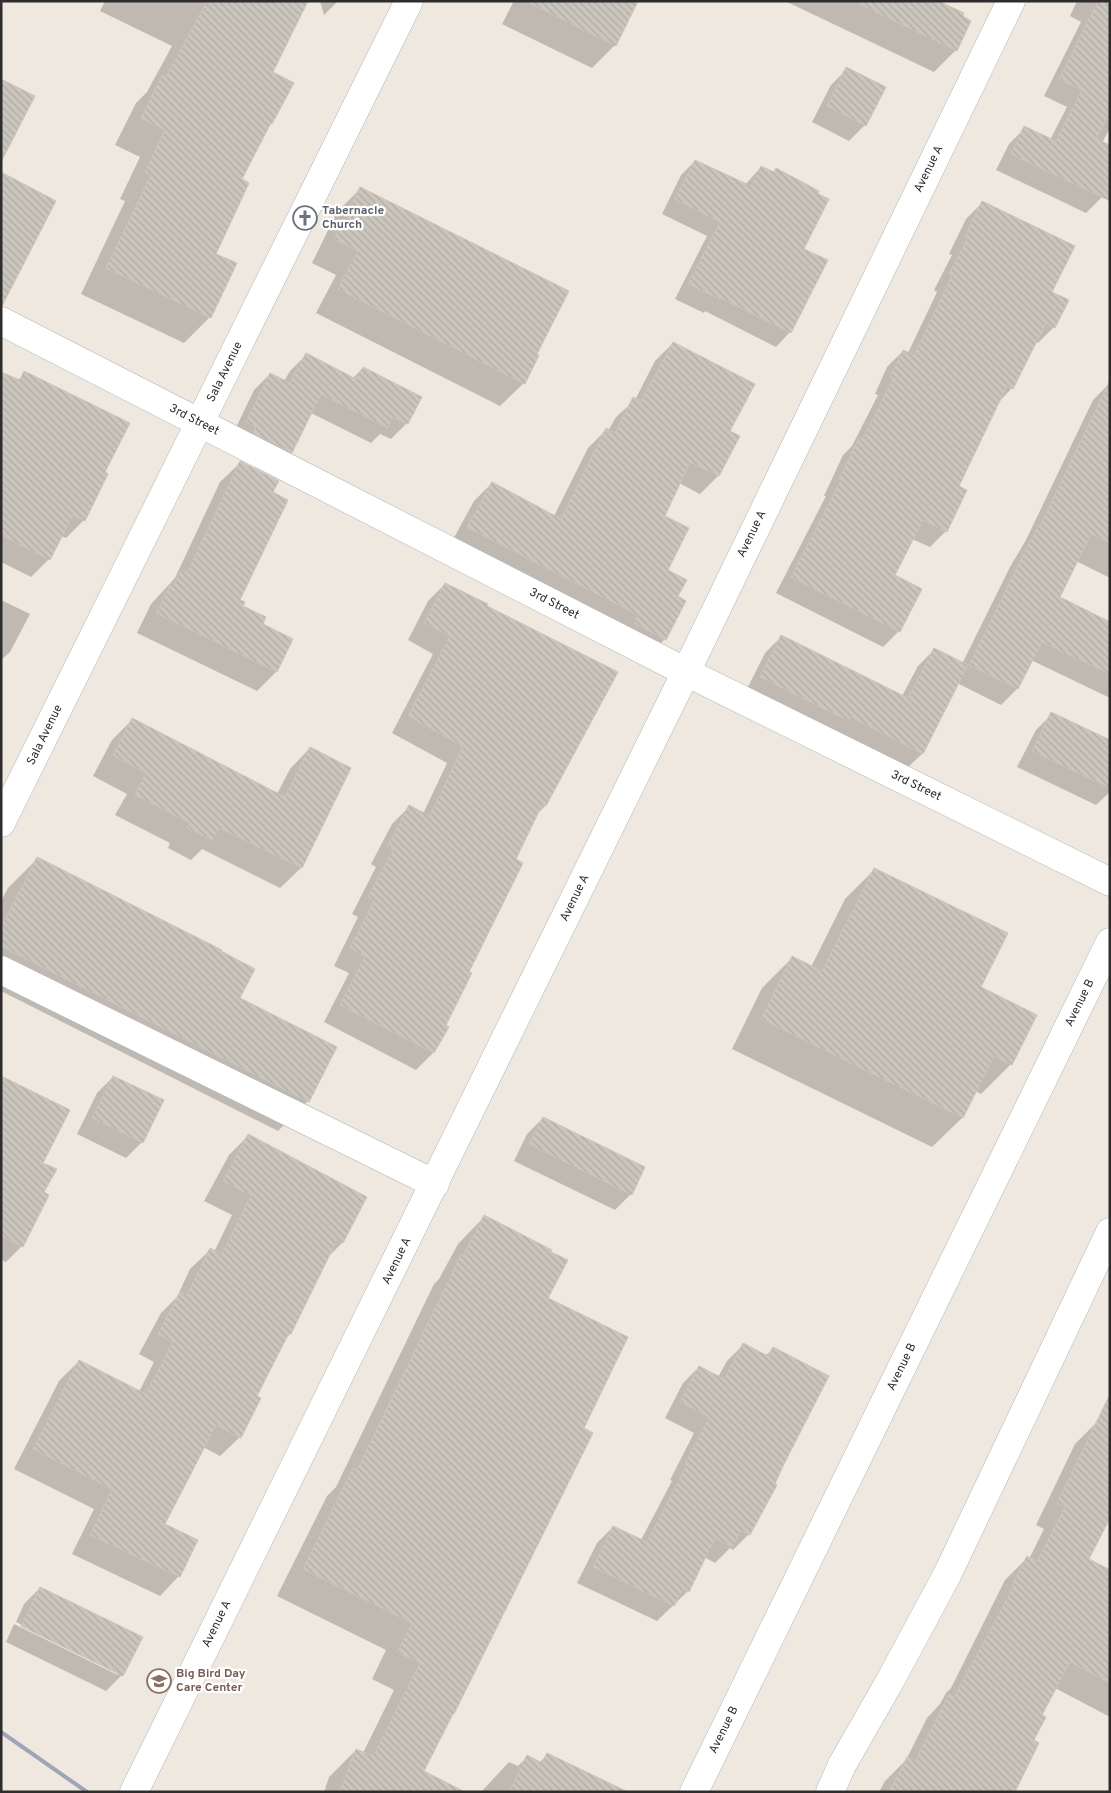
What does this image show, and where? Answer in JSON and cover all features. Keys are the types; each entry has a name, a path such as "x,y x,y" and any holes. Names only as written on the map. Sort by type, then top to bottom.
{"street":[{"name":"Sala Avenue","path":"1,823 409,1"},
{"name":"Avenue A","path":"134,1792 686,672 878,271 1011,1"},
{"name":"3rd Street","path":"1,320 686,672 1110,882"},
{"name":"Avenue B","path":"694,1792 1110,942"},
{"path":"1,970 435,1184"},
{"path":"830,1792 842,1765 947,1575 1110,1232"}],"building":[{"path":"207,1 308,1 273,72 294,83 242,179 249,183 216,254 237,263 211,318 106,268 151,175 145,172 165,130 141,118 162,75 166,77"},
{"path":"526,1 638,1 616,46"},
{"path":"853,1 938,1 964,13 963,16 971,21 957,51"},
{"path":"1098,1 1110,1 1110,112 1096,139 1110,145 1110,201 1011,154 1024,126 1056,141 1082,90 1059,79"},
{"path":"846,67 886,87 866,126 827,106"},
{"path":"1,79 35,96 1,162"},
{"path":"695,160 751,186 761,166 774,172 776,168 819,191 818,194 829,199 804,249 828,260 791,333 719,297 719,299 688,284 720,222 675,199"},
{"path":"1,172 56,201 2,306 1,306"},
{"path":"360,187 569,291 537,354 539,355 525,384 338,289 358,251 334,239"},
{"path":"982,201 1075,246 1052,292 1069,300 1055,328 1046,323 1013,389 1007,386 959,486 967,490 947,532 923,520 895,575 922,589 900,632 791,577 841,480 839,479 859,438 863,439 893,379 890,377 903,350 914,355 952,276 949,274 967,239 964,238"},
{"path":"673,342 755,384 730,431 740,436 719,476 690,462 665,516 689,528 668,570 687,580 678,596 686,601 666,640 634,623 638,615 467,527 492,482 561,519 606,428 615,433 633,397 641,401"},
{"path":"306,353 356,379 363,367 422,397 408,424 393,417 388,428 321,394 292,453 253,433 256,427 246,422 270,373 290,383"},
{"path":"24,371 130,423 105,472 108,474 85,521 73,515 50,560 1,535 1,372 20,380"},
{"path":"1110,380 1110,543 1091,534 1060,597 1110,622 1110,674 1042,642 1018,689 969,665 1026,549 1040,526"},
{"path":"240,461 279,481 273,492 288,500 240,600 245,602 243,606 266,617 263,624 293,639 277,672 156,613 171,583 174,585 181,570 187,573"},
{"path":"445,583 618,672 546,806 542,805 516,859 523,863 469,972 472,973 446,1025 449,1027 434,1053 340,1005 365,956 350,948 374,900 368,897 393,850 387,847 409,805 430,816 463,746 408,716 450,636 424,623"},
{"path":"781,635 908,698 934,648 968,665 923,754 851,717 849,721 760,677"},
{"path":"1051,712 1110,740 1110,788 1032,751"},
{"path":"132,718 285,797 310,747 351,768 302,868 219,828 212,840 187,828 190,823 135,795 146,773 113,755"},
{"path":"37,857 222,950 255,969 240,998 337,1047 309,1102 1,946 1,927"},
{"path":"874,868 1008,933 981,987 1037,1015 1012,1065 994,1056 963,1118 761,1019 792,956 822,971"},
{"path":"1,1076 70,1110 43,1163 57,1169 44,1192 49,1195 23,1247 1,1236"},
{"path":"113,1076 164,1100 143,1143 92,1118"},
{"path":"543,1117 645,1167 632,1195 529,1144"},
{"path":"248,1134 367,1197 343,1243 337,1240 291,1334 289,1333 257,1396 261,1398 241,1438 216,1425 165,1524 198,1540 180,1577 90,1535 112,1489 33,1449 79,1360 146,1394 173,1342 158,1334 180,1292 187,1295 210,1248 222,1254 251,1195 223,1181"},
{"path":"484,1215 568,1260 548,1298 628,1337 584,1428 593,1433 424,1771 465,1792 339,1792 356,1749 373,1756 420,1663 397,1652 412,1623 303,1569 353,1468 357,1470 461,1255 463,1256"},
{"path":"743,1343 768,1356 773,1347 829,1376 783,1466 775,1484 777,1485 750,1535 741,1530 732,1547 715,1538 689,1592 683,1589 674,1606 593,1567 613,1526 647,1542 687,1465 685,1464 709,1417 680,1402 699,1366 724,1379"},
{"path":"1110,1394 1110,1518 1089,1559 1110,1570 1110,1683 1070,1662 1042,1715 1046,1717 1034,1740 1039,1743 1015,1792 889,1792 907,1757 915,1761 949,1694 954,1697 1014,1586 1012,1585 1027,1556 1037,1561 1065,1507 1057,1503"},
{"path":"40,1587 143,1637 123,1676 21,1626"},
{"path":"547,1753 628,1792 509,1792 527,1755 542,1763"}],"railway":[{"path":"1,1732 87,1792"}],"place":[{"name":"Tabernacle Church","path":"305,218"},
{"name":"Big Bird Day Care Center","path":"159,1681"}]}
